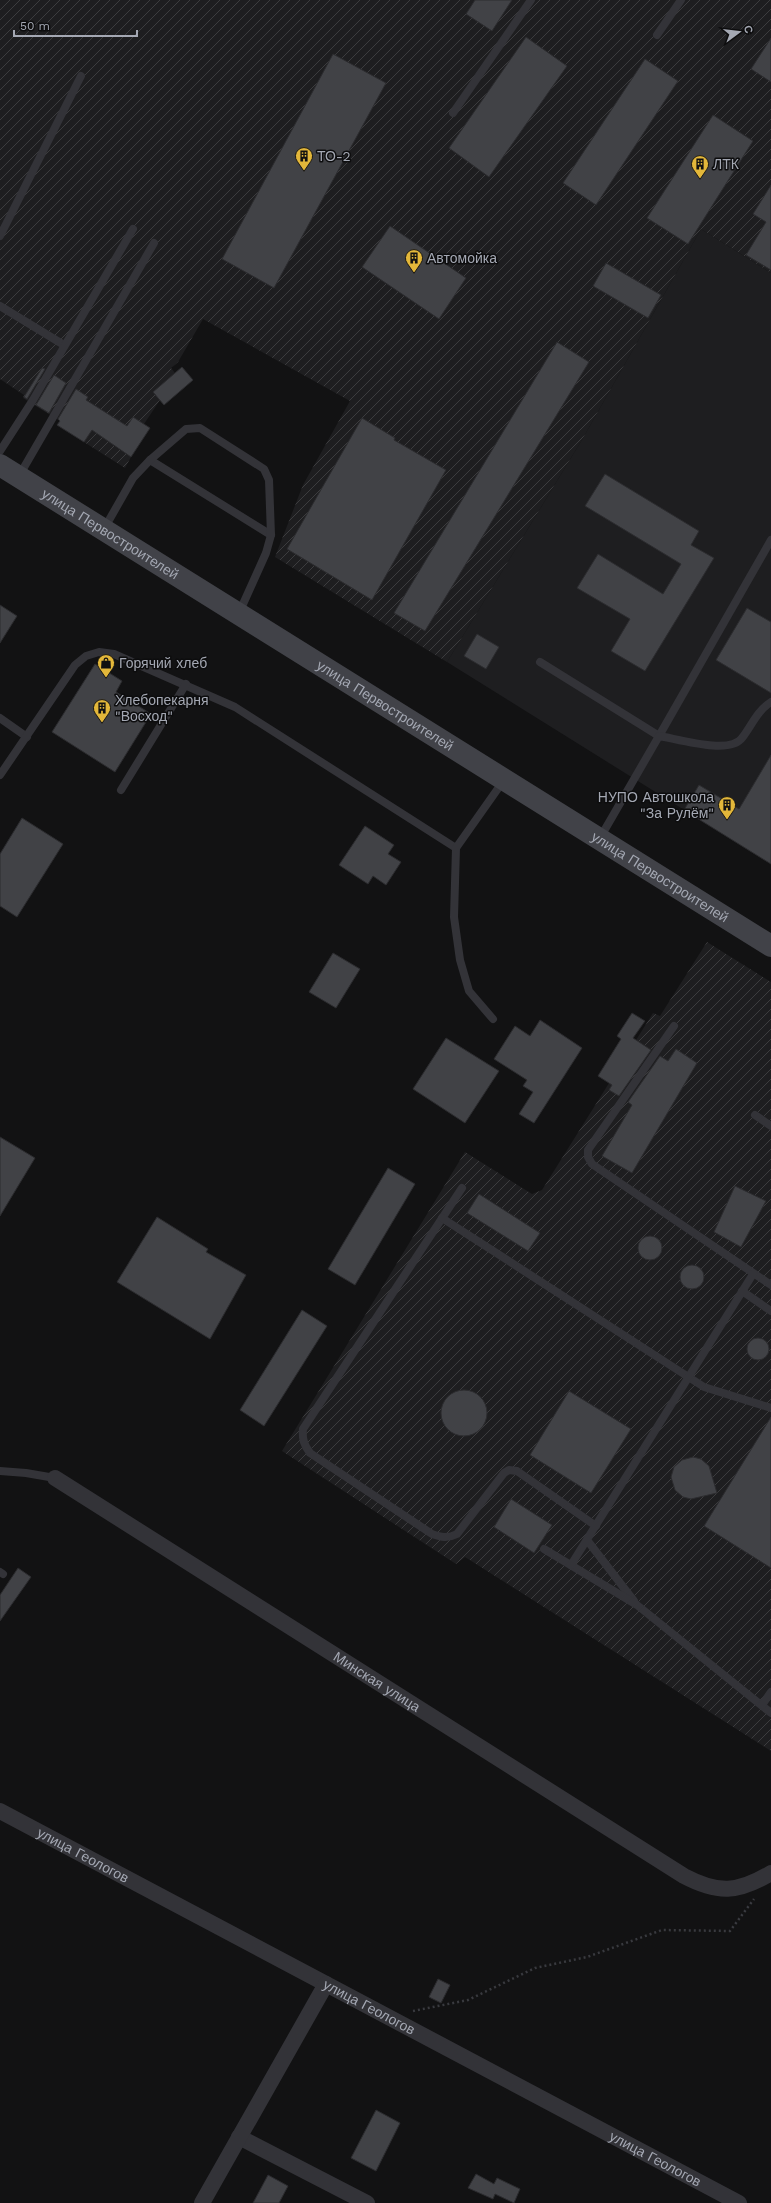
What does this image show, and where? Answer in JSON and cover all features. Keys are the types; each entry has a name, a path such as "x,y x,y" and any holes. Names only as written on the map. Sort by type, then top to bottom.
{"street":[{"name":"улица Первостроителей","path":"0,465 771,946"},
{"name":"Минская улица","path":"55,1478 698,1884 716,1890 732,1889 746,1886 771,1873"},
{"name":"улица Геологов","path":"0,1811 739,2203"},
{"path":"202,2203 326,1984"},
{"path":"239,2137 367,2203"}],"lane":[{"path":"453,114 531,0"},
{"path":"657,35 681,0"},
{"path":"0,236 81,76"},
{"path":"0,451 133,229"},
{"path":"19,476 154,243"},
{"path":"0,306 64,345"},
{"path":"104,529 133,478 150,460 186,429 200,428 264,469 269,480 271,535 266,553 239,613"},
{"path":"150,460 271,535"},
{"path":"600,839 771,540"},
{"path":"0,775 76,665 86,656 99,652 114,654 186,684 235,707 456,848"},
{"path":"540,662 660,736 720,747 732,745 741,740 757,714 771,702"},
{"path":"121,790 186,684"},
{"path":"0,718 26,737"},
{"path":"493,1019 469,992 460,960 454,917 456,848 505,779"},
{"path":"674,1026 588,1150 588,1157 592,1164 771,1285"},
{"path":"755,1115 771,1126"},
{"path":"462,1188 303,1429 302,1437 305,1446 317,1457 432,1534 441,1537 450,1538 457,1534 504,1473 509,1470 517,1471 596,1526"},
{"path":"442,1218 688,1378 715,1392 771,1408"},
{"path":"571,1566 753,1274"},
{"path":"742,1291 770,1308"},
{"path":"0,1471 19,1472 55,1478"},
{"path":"587,1540 637,1605"},
{"path":"544,1549 637,1605 771,1713"},
{"path":"762,1705 771,1692"}],"path":[{"path":"387,2016 468,2000 535,1968 587,1957 662,1930 730,1931 757,1895"}],"shaded area":[{"path":"0,0 771,0 771,273 701,229 583,438 447,662 275,557 303,485 350,401 203,319 178,362 171,368 175,373 153,392 160,400 144,424 133,417 114,446 131,457 125,468 57,425 60,421 23,398 24,395 0,379"},
{"path":"701,229 771,273 771,864 447,662 583,438"},
{"path":"707,942 771,982 771,1751 465,1557 456,1564 282,1451 465,1152 532,1194 542,1190 653,1013 660,1016"}],"building":[{"path":"475,0 512,0 492,31 466,14"},
{"path":"526,37 567,66 489,177 449,148"},
{"path":"771,38 771,82 751,69"},
{"name":"ТО-2","path":"333,54 386,83 274,288 222,259"},
{"path":"645,59 678,81 596,205 563,183"},
{"name":"ЛТК","path":"713,115 753,141 688,244 647,218"},
{"path":"771,185 771,270 746,255 766,222 753,214"},
{"name":"Автомойка","path":"390,226 466,278 439,319 362,267"},
{"path":"606,263 661,295 648,318 593,286"},
{"path":"557,342 589,362 425,631 394,613"},
{"path":"182,367 193,380 164,405 153,392"},
{"path":"42,368 45,369 27,399 24,397"},
{"path":"54,375 66,383 49,413 36,405"},
{"path":"76,389 88,397 86,400 127,426 133,417 150,428 131,457 92,430 84,442 57,425 60,421 58,419"},
{"path":"362,418 395,438 394,440 446,470 372,600 287,549"},
{"path":"605,474 699,531 691,545 714,558 645,671 611,651 630,619 577,588 598,554 663,594 681,564 585,506"},
{"path":"0,605 17,616 0,643"},
{"path":"747,608 771,622 771,693 716,660"},
{"path":"477,634 499,647 486,669 464,656"},
{"name":"Хлебопекарня \"Восход\"","path":"95,664 122,681 116,692 151,714 115,772 52,732"},
{"name":"НУПО Автошкола \"За Рулём\"","path":"771,755 771,864 684,810 699,785 739,809"},
{"path":"22,818 63,844 17,917 0,906 0,854"},
{"path":"365,826 394,845 388,854 401,862 386,885 373,876 368,884 339,865"},
{"path":"333,953 360,969 336,1008 309,992"},
{"path":"632,1013 645,1021 633,1038 651,1050 619,1096 609,1090 612,1085 598,1076 621,1039 617,1036"},
{"path":"540,1020 582,1048 534,1123 519,1114 533,1092 523,1086 527,1080 494,1059 515,1026 530,1036"},
{"path":"446,1038 499,1071 465,1123 413,1089"},
{"path":"676,1049 697,1063 632,1173 602,1156 632,1105 628,1102 660,1056 668,1061"},
{"path":"0,1137 35,1158 0,1216"},
{"path":"388,1168 415,1184 355,1285 328,1269"},
{"path":"735,1186 766,1201 741,1247 714,1232"},
{"path":"479,1194 540,1233 528,1251 467,1213"},
{"path":"157,1217 208,1249 206,1252 246,1275 210,1339 117,1282"},
{"path":"650,1236 658,1240 662,1248 658,1256 650,1260 642,1256 638,1248 642,1240"},
{"path":"692,1265 700,1269 704,1277 700,1285 692,1289 684,1285 680,1277 684,1269"},
{"path":"302,1310 327,1326 264,1426 240,1410"},
{"path":"758,1338 766,1341 769,1349 766,1357 758,1360 750,1357 747,1349 750,1341"},
{"path":"459,1390 469,1390 481,1396 486,1404 486,1422 481,1430 473,1435 459,1436 451,1433 444,1426 441,1418 441,1408 444,1400 451,1393"},
{"path":"569,1391 631,1429 591,1493 530,1455"},
{"path":"771,1417 771,1568 704,1526"},
{"path":"693,1457 701,1459 709,1466 717,1493 691,1499 683,1497 675,1490 671,1477 674,1467 682,1460"},
{"path":"511,1499 552,1525 534,1553 494,1527"},
{"path":"18,1568 31,1577 0,1621 0,1595"},
{"path":"438,1979 450,1985 441,2003 429,1997"},
{"path":"376,2110 400,2123 376,2171 351,2158"},
{"path":"476,2174 494,2184 497,2178 520,2189 514,2203 495,2194 493,2199 468,2188"},
{"path":"268,2175 288,2186 279,2203 253,2203"}],"place":[{"name":"ТО-2","path":"304,171"},
{"name":"ЛТК","path":"700,179"},
{"name":"Автомойка","path":"414,273"},
{"name":"Горячий хлеб","path":"106,678"},
{"name":"Хлебопекарня \"Восход\"","path":"102,723"},
{"name":"НУПО Автошкола \"За Рулём\"","path":"727,820"}]}
